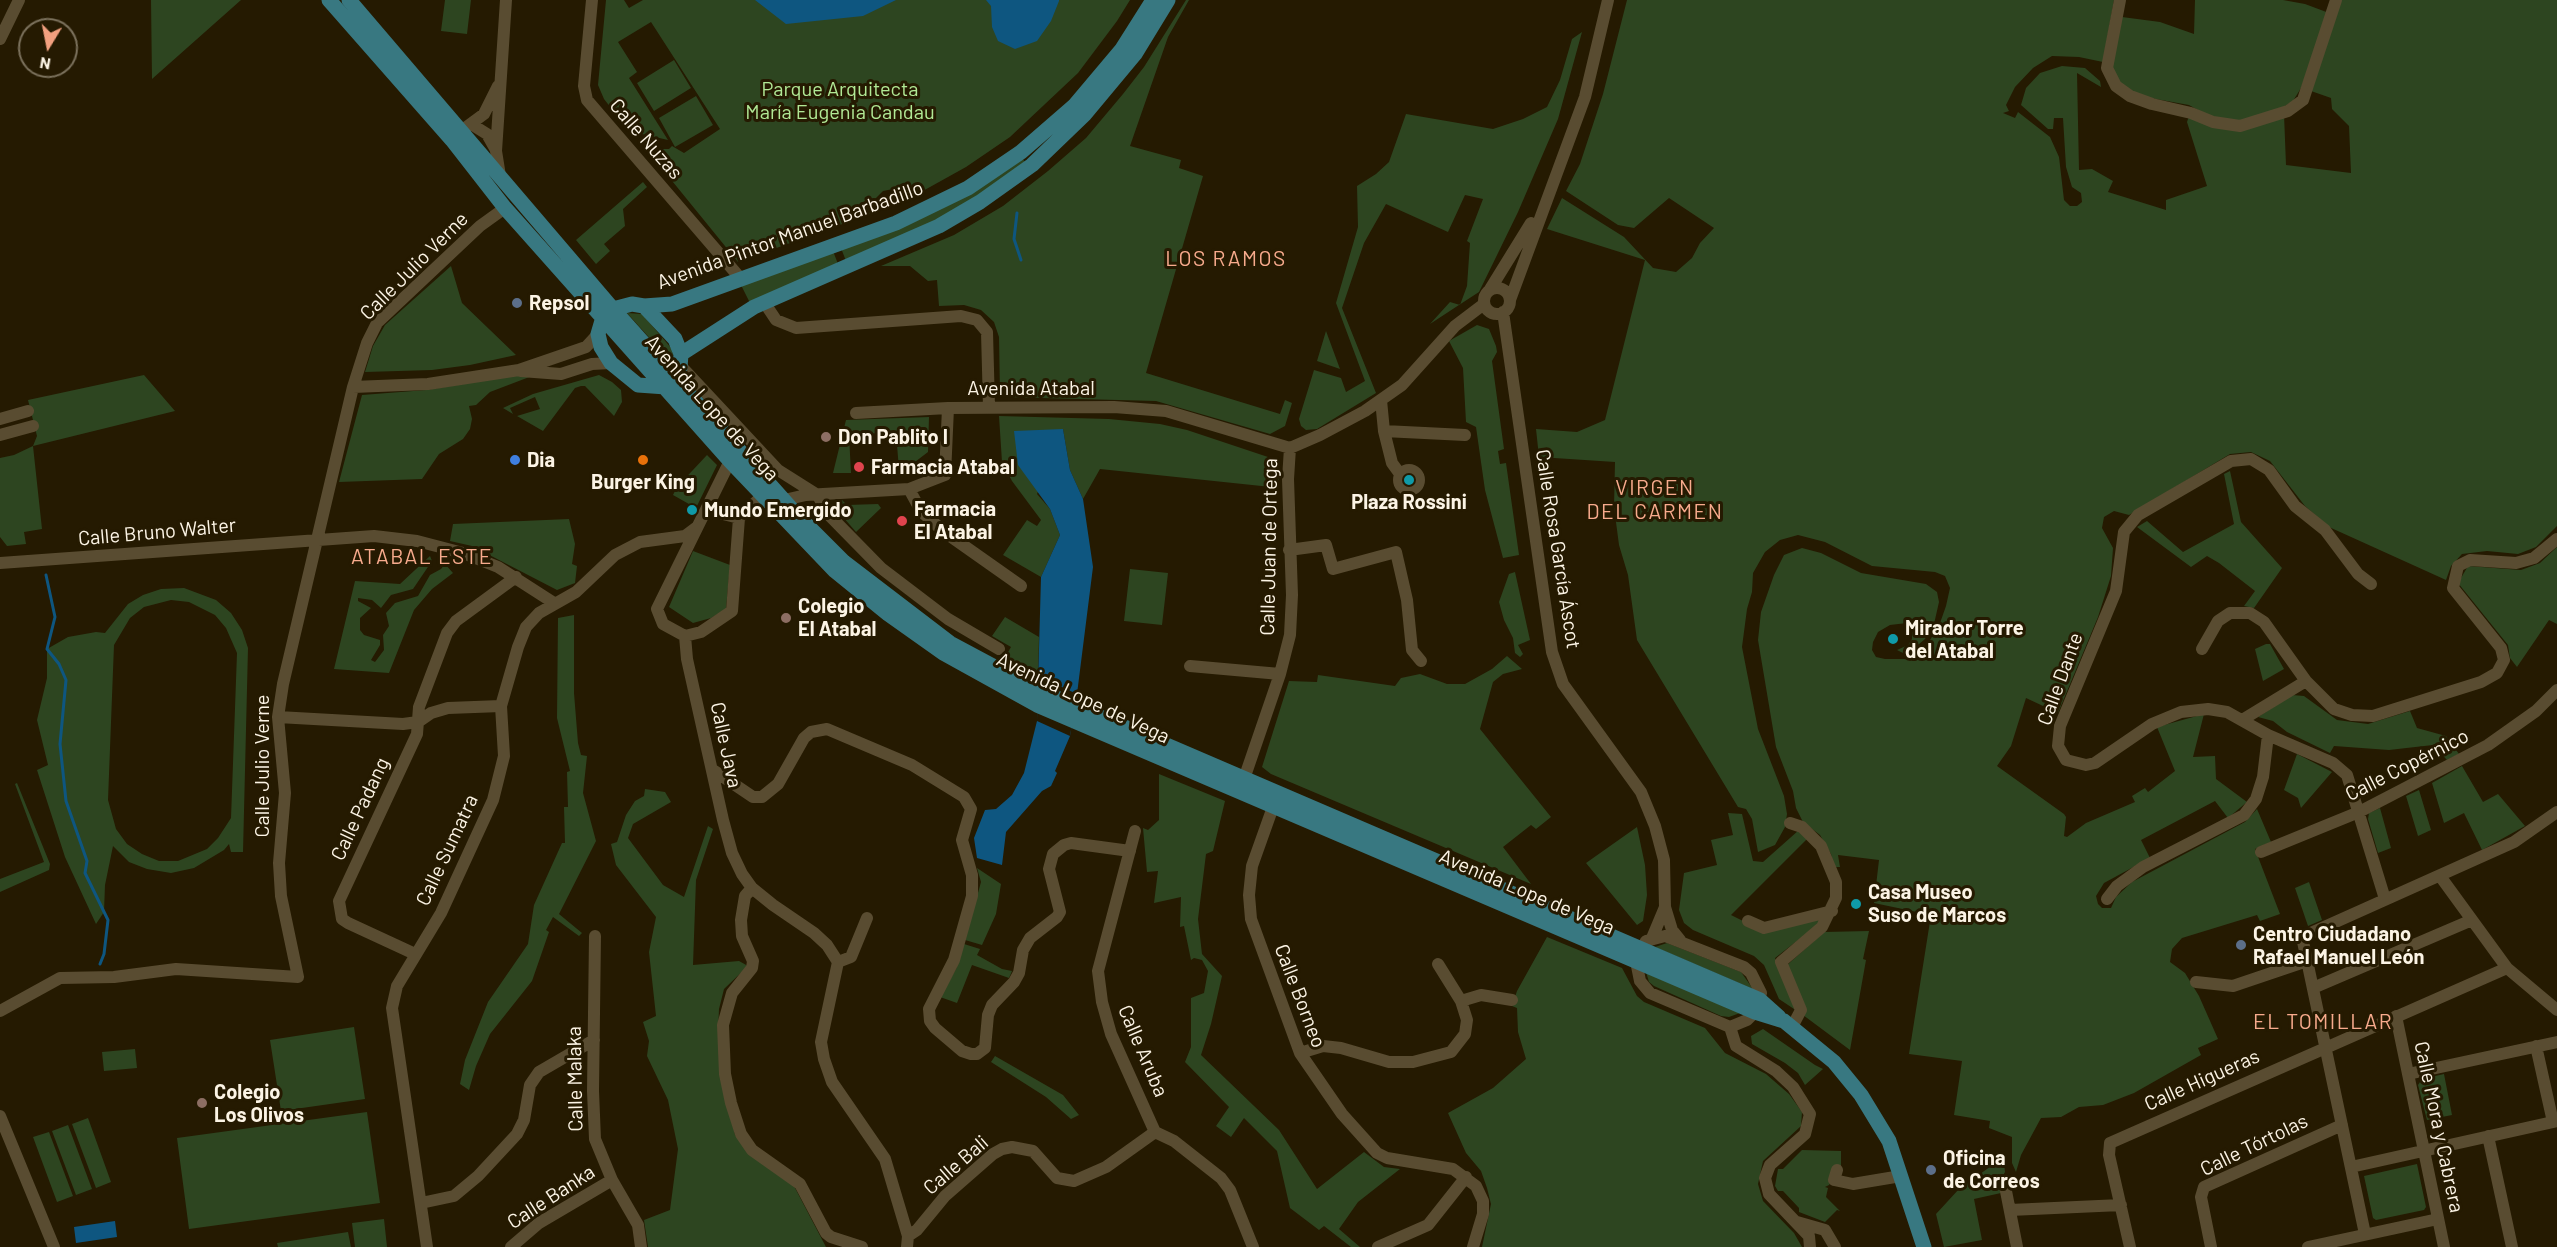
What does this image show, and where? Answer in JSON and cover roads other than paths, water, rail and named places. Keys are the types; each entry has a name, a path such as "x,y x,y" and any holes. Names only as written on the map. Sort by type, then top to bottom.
{"main road":[{"name":"Avenida Lope de Vega","path":"329,0 461,132 505,208 608,313 676,371 767,491 836,571 888,614 944,653 1273,807 1643,949"},
{"name":"Avenida Lope de Vega","path":"349,0 500,176 608,313"},
{"name":"Avenida Pintor Manuel Barbadillo","path":"608,313 632,304 644,306 672,304 896,223 968,188 1021,152 1074,106 1122,50 1153,0"},
{"path":"608,313 598,334 601,347 611,363 638,385 676,371 738,315 939,226 980,202 1032,165 1085,114 1135,54 1168,0"},
{"path":"644,306 675,339 676,371"},
{"name":"Avenida Lope de Vega","path":"676,371 730,461 767,491 784,500 844,562 900,606 950,643 1038,697"},
{"name":"Avenida Lope de Vega","path":"1074,713 1244,779 1643,949 1758,1006 1788,1024 1834,1062 1861,1095 1889,1141 1924,1247"}],"street":[{"path":"0,39 19,0"},
{"path":"500,176 496,152 506,0"},
{"name":"Calle Nuzas","path":"592,0 584,86 587,100 741,279"},
{"path":"1552,185 1502,273 1489,291 1485,304 1493,313 1503,312 1508,308 1517,276 1552,185 1585,97 1608,0"},
{"path":"2120,0 2107,68 2116,86 2130,96 2152,104 2191,113 2213,122 2240,126 2288,111 2303,100 2336,0"},
{"path":"461,132 484,114 500,83"},
{"path":"461,132 487,134 496,152"},
{"name":"Calle Julio Verne","path":"0,1011 60,978 114,977 195,969 298,977 281,896 279,863 285,794 278,717 283,684 353,387 366,343 377,323 480,226 505,208"},
{"path":"1502,273 1517,276"},
{"path":"1489,291 1502,290 1510,300"},
{"path":"764,302 776,320 796,328 961,316 977,320 987,332 989,407"},
{"name":"Calle Juan de Ortega","path":"1244,779 1280,674 1290,635 1290,448 1365,411 1402,385 1455,326 1485,304"},
{"name":"Calle Rosa García Áscot","path":"1503,312 1552,652 1563,684 1641,792 1655,826 1664,860 1665,906 1672,930 1680,940"},
{"path":"353,387 429,384 519,370 586,347 598,334"},
{"path":"519,370 561,374 592,364 611,363"},
{"name":"Avenida Lope de Vega","path":"676,371 778,470 818,494"},
{"path":"1381,400 1384,431 1392,463 1400,474"},
{"name":"Avenida Atabal","path":"784,500 818,494 909,489 945,475 948,408 1114,407 1166,411 1290,448"},
{"path":"856,413 948,408"},
{"path":"0,419 28,411"},
{"path":"1365,411 1384,431 1465,435"},
{"path":"0,435 33,426"},
{"name":"Calle Dante","path":"2371,584 2358,574 2325,530 2295,506 2269,470 2251,459 2231,460 2138,515 2124,532 2116,591 2060,726 2058,746 2066,760 2076,764 2095,763 2152,724 2181,712 2208,709 2227,712 2268,735 2333,763 2347,775 2385,899"},
{"path":"730,461 657,609 663,624 686,636 701,632 732,611 739,518 767,491 778,470"},
{"path":"909,489 921,511 943,531 1021,586"},
{"path":"818,494 829,515 880,568 948,619 999,649"},
{"path":"711,503 723,514 739,518"},
{"name":"Calle Sumatra","path":"427,1247 392,1008 397,986 441,913 497,789 504,756 501,706 526,627 539,613 576,592 615,555 640,542 663,541 685,536 697,527"},
{"name":"Calle Bruno Walter","path":"2,562 317,538 374,536 417,541 463,553 516,577 554,603"},
{"path":"2202,649 2218,621 2230,613 2250,613 2264,622 2306,681 2334,709 2352,715 2373,716 2481,682 2497,673 2504,660 2501,648 2453,588 2458,566 2470,560 2516,563 2534,558 2557,539"},
{"path":"663,541 676,545 681,551 681,561"},
{"path":"1289,550 1326,545 1333,569 1396,552 1407,600 1412,650 1421,661"},
{"path":"418,722 419,707 447,633 456,621 516,577"},
{"name":"Calle Java","path":"686,636 687,659 732,854 752,888 814,933 827,945 838,962"},
{"path":"1191,666 1280,674"},
{"path":"2242,720 2306,681"},
{"name":"Calle Copérnico","path":"2261,852 2359,812 2488,745 2536,711 2557,690"},
{"path":"278,717 418,722 448,708 501,706"},
{"name":"Calle Padang","path":"415,954 342,919 339,901 417,734 418,722"},
{"path":"713,770 753,797 762,797 778,784 804,738 811,732 827,729 912,765 964,797 971,809 962,840 972,875 972,896 954,960 929,1009 930,1021 935,1028 962,1051 971,1054 977,1054 985,1048 988,1016 992,1005 1014,982 1019,973 1023,950 1030,938 1057,917 1060,912 1049,869 1053,854 1064,844 1071,843 1130,851"},
{"path":"2107,899 2117,886 2143,867 2244,815 2256,799 2264,777 2268,735"},
{"name":"Calle Borneo","path":"1273,807 1252,866 1249,895 1251,919 1300,1053 1342,1114 1377,1153 1387,1158 1453,1169 1466,1177"},
{"path":"2365,1234 2302,937 2514,842 2557,812"},
{"path":"1788,1024 1801,1010 1781,962 1822,927 1832,911 1836,898 1836,882 1821,846 1802,827 1790,823"},
{"name":"Calle Aruba","path":"1135,831 1099,960 1099,987 1111,1034 1155,1132"},
{"path":"2440,876 2507,968 2557,1010"},
{"path":"752,888 745,896 741,920 742,936 753,961 752,968 732,993 723,1025 723,1057 731,1103 741,1134 752,1150 800,1184 826,1233 831,1237 862,1247"},
{"name":"Calle Rosa García Áscot","path":"1643,949 1665,906"},
{"path":"1748,921 1764,928 1832,911"},
{"path":"867,918 851,957 838,962 821,1042 832,1082 885,1159 908,1241"},
{"path":"2313,988 2472,920"},
{"name":"Calle Malaka","path":"595,936 595,1139 612,1180 638,1224 641,1247"},
{"path":"1665,936 1680,940 1744,967 1761,993 1758,1006 1747,1020 1730,1027 1650,993 1640,981 1643,949 1665,936"},
{"path":"2196,982 2233,987 2307,961"},
{"path":"1300,1053 1323,1046 1341,1048 1389,1062 1413,1062 1451,1052 1465,1034 1467,1020 1461,1001 1438,964"},
{"name":"Calle Higueras","path":"2130,1247 2109,1155 2110,1143 2507,968"},
{"path":"1461,1001 1481,995 1512,1000"},
{"name":"Calle Mora y Cabrera","path":"2396,1016 2444,1247"},
{"path":"1730,1027 1736,1046 1776,1071 1793,1087 1810,1114 1805,1134 1770,1165 1765,1178 1769,1194 1809,1236 1810,1247"},
{"path":"421,1203 454,1196 478,1176 517,1134 524,1120 530,1085 539,1072 594,1040"},
{"path":"2408,1074 2557,1042"},
{"path":"2350,1167 2555,1121 2536,1046"},
{"path":"0,1116 54,1247"},
{"name":"Calle Tórtolas","path":"2211,1247 2201,1197 2204,1187 2342,1125"},
{"path":"1155,1132 1174,1141 1221,1178 1230,1190 1253,1247"},
{"name":"Calle Bali","path":"908,1241 945,1196 993,1154 1002,1149 1012,1147 1033,1151 1057,1178 1074,1181 1106,1167 1155,1132"},
{"path":"2488,1136 2512,1247"},
{"path":"1837,1170 1834,1180 1853,1184 1901,1176"},
{"path":"1378,1247 1428,1225 1466,1177 1476,1186 1483,1202 1481,1226 1473,1247"},
{"name":"Calle Banka","path":"511,1247 539,1223 612,1180"},
{"path":"2004,1181 2017,1247"},
{"path":"2010,1210 2121,1205"},
{"path":"2308,1247 2438,1219"},
{"path":"1796,1222 1825,1230 1835,1247"}],"water":[{"path":"755,0 896,0 863,16 786,24"},
{"path":"986,0 1059,1 1051,21 1037,41 1015,49 998,41 992,27 991,6"},
{"path":"1063,429 1070,470 1083,499 1093,567 1077,694 1070,736 1055,771 1057,773 1051,786 1042,791 1006,832 1002,865 977,858 974,838 985,810 996,809 1012,795 1024,773 1037,721 1041,577 1060,535 1050,509 1018,465 1014,431"},
{"path":"115,1221 117,1237 76,1243 74,1227"}],"waterway":[{"path":"1017,213 1014,239 1021,260"},
{"path":"46,575 55,617 47,649 59,664 66,680 60,744 66,801 87,861 85,873 108,920 104,954 100,964"}],"place":[{"name":"Repsol","path":"517,303"},
{"name":"Don Pablito I","path":"826,437"},
{"name":"Dia","path":"515,460"},
{"name":"Burger King","path":"643,460"},
{"name":"Farmacia Atabal","path":"859,467"},
{"name":"Plaza Rossini","path":"1409,480"},
{"name":"Mundo Emergido","path":"692,510"},
{"name":"Farmacia El Atabal","path":"902,521"},
{"name":"Colegio El Atabal","path":"786,618"},
{"name":"Mirador Torre del Atabal","path":"1893,639"},
{"name":"Casa Museo Suso de Marcos","path":"1856,904"},
{"name":"Centro Ciudadano Rafael Manuel León","path":"2241,945"},
{"name":"Colegio Los Olivos","path":"202,1103"},
{"name":"Oficina de Correos","path":"1931,1170"}],"district":[{"name":"LOS RAMOS","path":"1226,259"},
{"name":"VIRGEN DEL CARMEN","path":"1655,500"},
{"name":"ATABAL ESTE","path":"422,557"},
{"name":"EL TOMILLAR","path":"2323,1022"}],"park label":[{"name":"Parque Arquitecta María Eugenia Candau","path":"840,100"}]}
